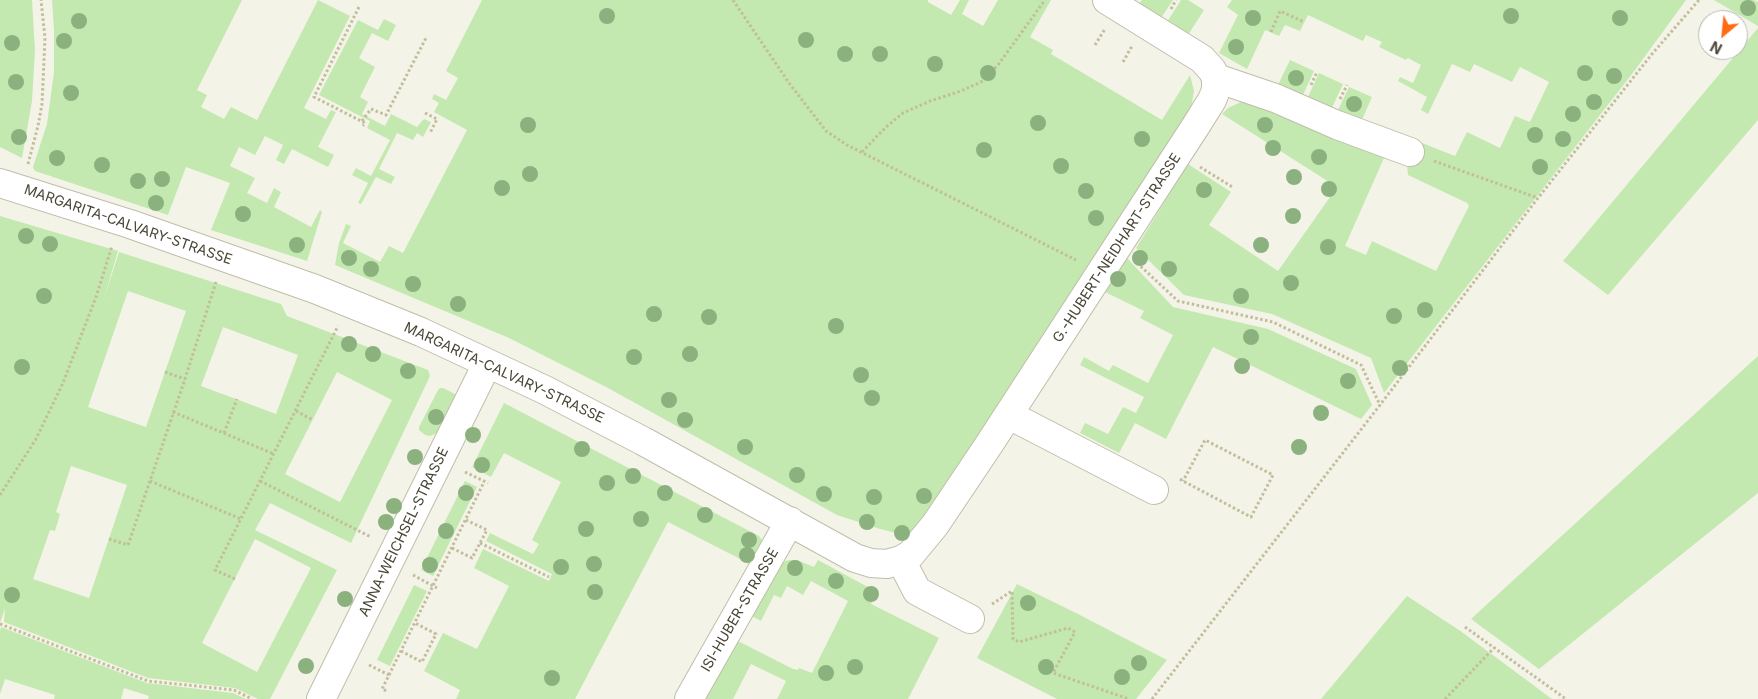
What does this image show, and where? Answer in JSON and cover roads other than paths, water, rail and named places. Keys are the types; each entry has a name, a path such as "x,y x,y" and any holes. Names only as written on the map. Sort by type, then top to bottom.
{"street":[{"path":"1107,0 1202,59 1212,70 1216,78 1275,98 1337,125 1410,152"},
{"name":"G.-HUBERT-NEIDHART-STRASSE","path":"901,560 920,545 1009,414 1212,100 1216,90 1216,78"},
{"name":"MARGARITA-CALVARY-STRASSE","path":"10,186 130,224 316,289 421,332 545,390 643,441 855,558 879,564 901,560"},
{"name":"ANNA-WEICHSEL-STRASSE","path":"321,699 487,364"},
{"path":"1009,414 1165,484"},
{"name":"ISI-HUBER-STRASSE","path":"689,699 790,521"},
{"path":"901,560 916,591 970,619"}]}
